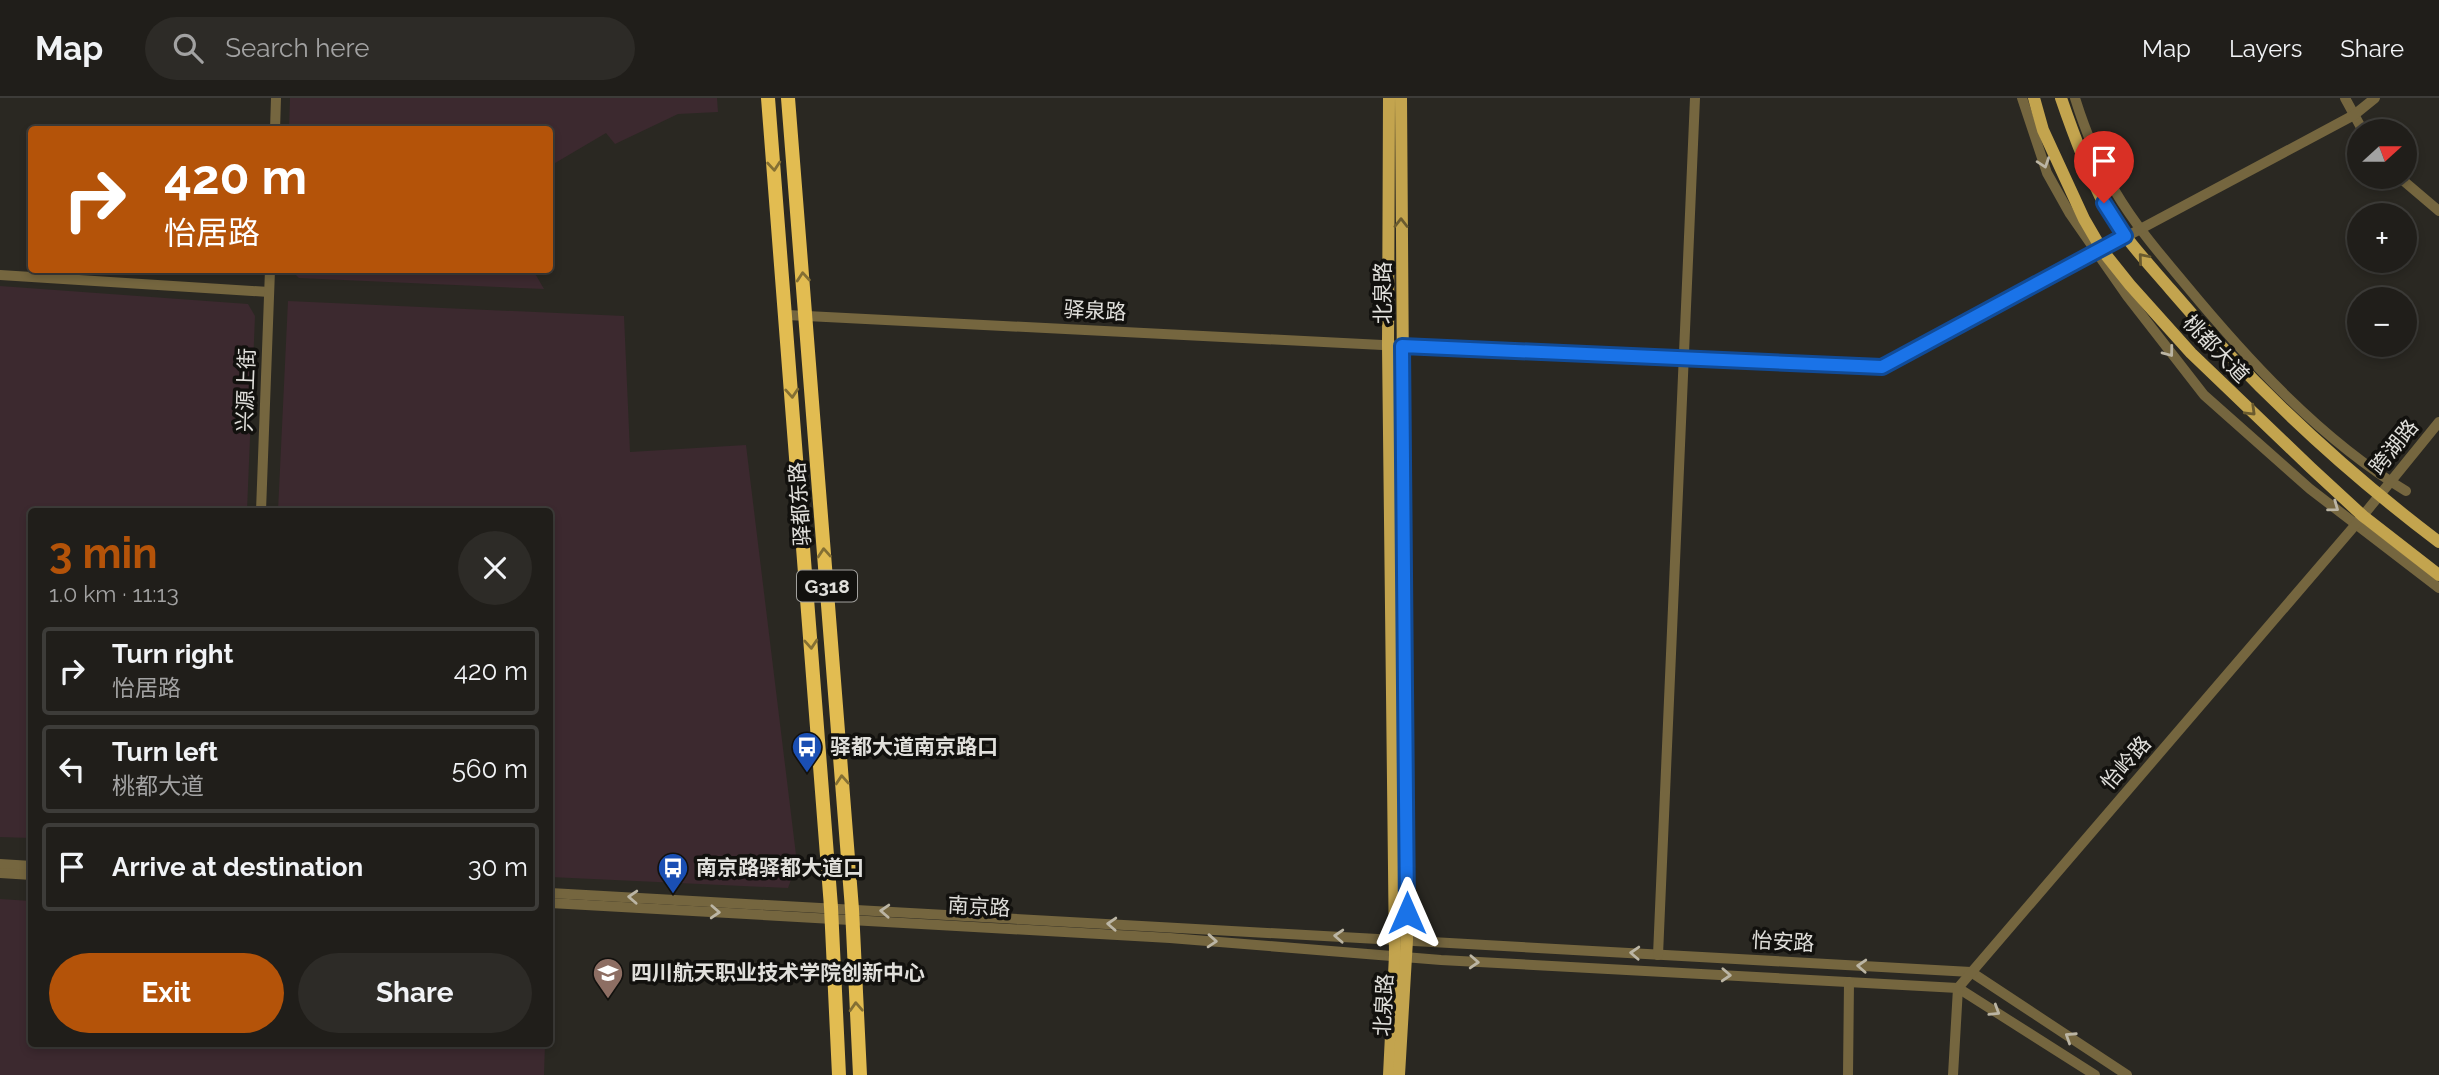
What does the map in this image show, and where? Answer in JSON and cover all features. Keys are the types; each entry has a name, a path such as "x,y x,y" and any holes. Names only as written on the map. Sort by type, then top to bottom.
{"highway":[{"name":"驿都东路","path":"768,98 787,315 831,913 839,1075"},
{"name":"驿都东路","path":"788,98 852,914 860,1075"}],"main road":[{"name":"北泉路","path":"1389,98 1388,346 1401,940"},
{"name":"北泉路","path":"1399,1075 1401,98"},
{"name":"桃都大道","path":"2034,98 2043,130 2099,251 2191,353 2360,520 2439,575"},
{"name":"桃都大道","path":"2061,98 2079,149 2104,203 2125,236 2207,332 2325,449 2379,496 2439,542"},
{"name":"北泉路","path":"1389,1075 1401,955"}],"street":[{"path":"275,126 276,98"},
{"path":"1658,955 1695,98"},
{"path":"2022,98 2047,173 2099,251 2204,395 2311,489 2360,520 2439,588"},
{"path":"2075,98 2095,152 2113,187 2140,229 2240,350 2327,431 2389,481 2406,491"},
{"path":"2345,98 2356,119"},
{"name":"驿泉路","path":"787,315 1388,346 1882,367 2354,115 2375,98"},
{"path":"2413,189 2439,211"},
{"name":"兴源上街","path":"261,508 270,273"},
{"path":"0,275 269,292"},
{"name":"跨湖路","path":"2379,496 2439,422"},
{"name":"怡岭路","path":"1958,988 2379,496"},
{"path":"0,864 28,866"},
{"path":"0,873 28,875"},
{"path":"553,892 831,913"},
{"name":"南京路","path":"553,903 852,914 1401,955"},
{"name":"怡安路","path":"852,914 1401,940 1971,972"},
{"name":"怡安路","path":"1401,955 1958,988 2095,1075"},
{"path":"1971,972 2127,1075"},
{"path":"1848,1075 1849,982"},
{"path":"1953,1075 1958,988"}],"shaded area":[{"path":"290,98 717,98 718,112 678,114 615,144 606,133 553,164 553,126 289,126"},
{"path":"294,273 535,273 544,289 299,278"},
{"path":"0,286 248,304 255,316 247,508 28,508 28,838 0,837"},
{"path":"288,301 624,316 630,452 746,445 797,863 788,888 553,877 553,508 278,508"},
{"path":"0,899 28,901 28,1047 545,1047 544,1075 0,1075"}],"place":[{"name":"驿都大道南京路口","path":"807,774"},
{"name":"南京路驿都大道口","path":"673,895"},
{"name":"四川航天职业技术学院创新中心","path":"608,1000"}],"route":[{"path":"1407,913 1402,346 1882,367 2125,236 2104,203"}]}
